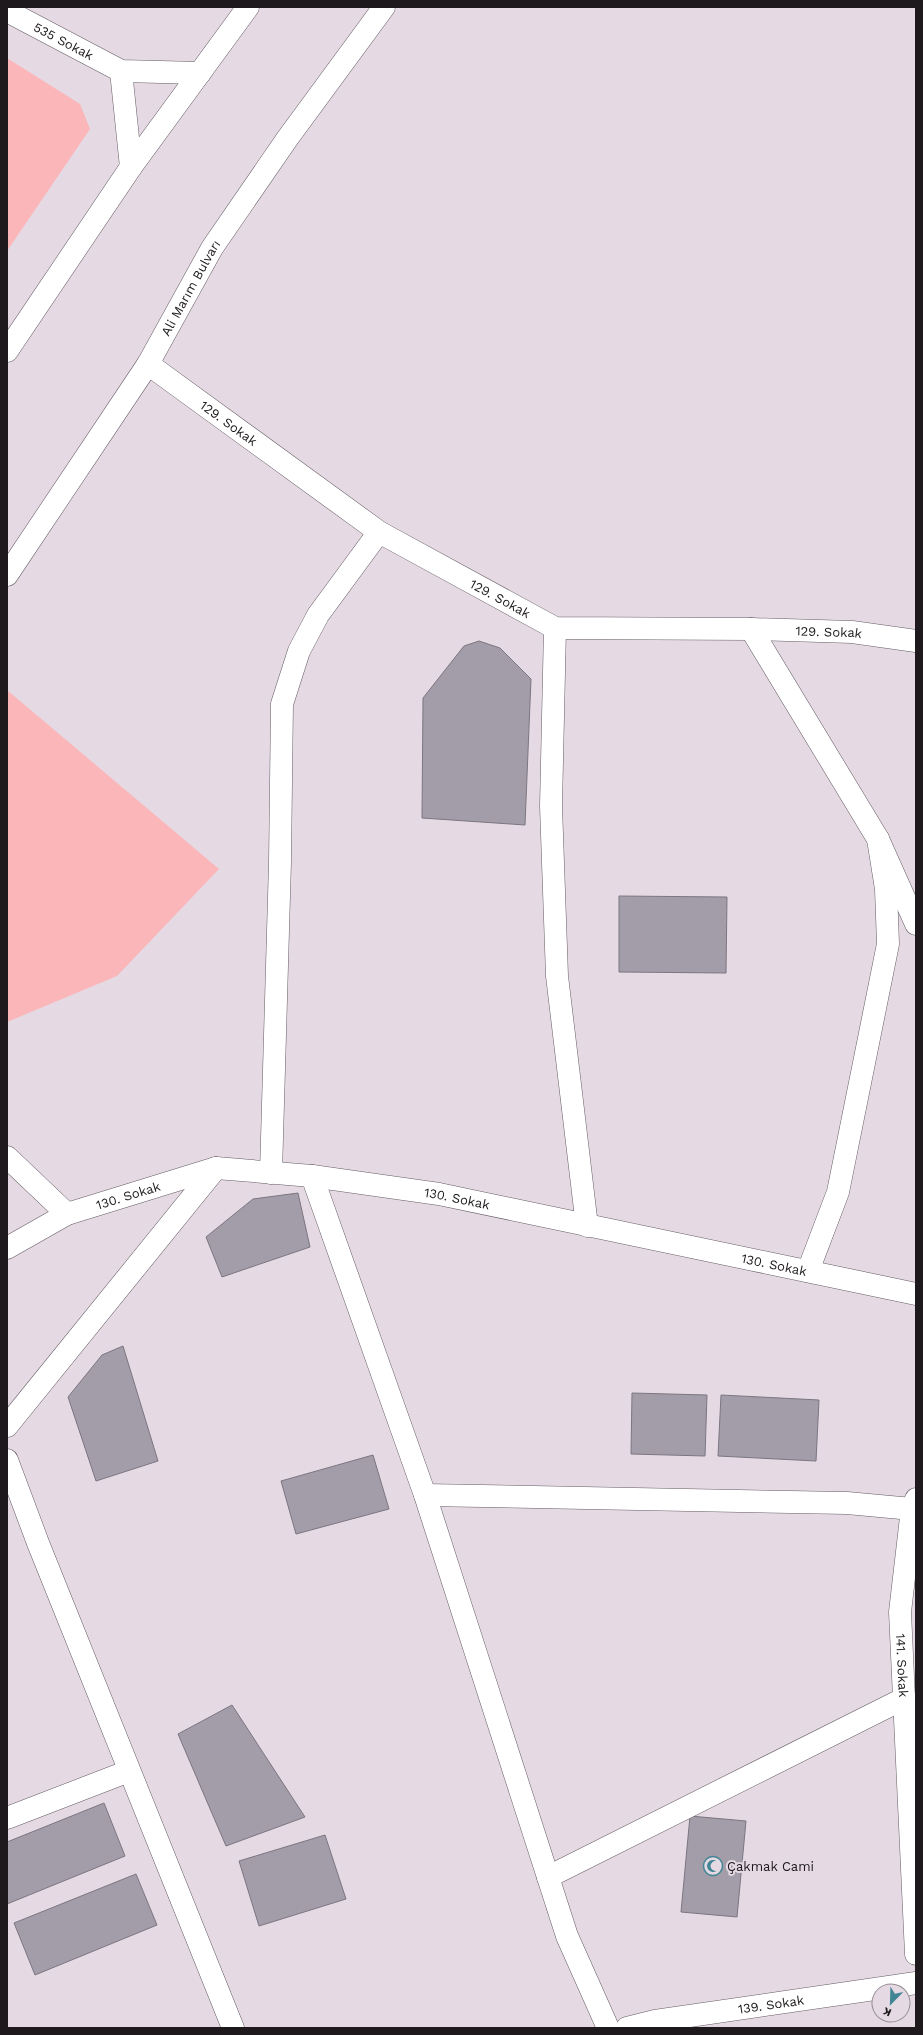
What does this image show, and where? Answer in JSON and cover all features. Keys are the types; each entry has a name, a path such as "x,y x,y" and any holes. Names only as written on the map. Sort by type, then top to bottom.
{"street":[{"path":"7,351 131,167 248,7"},
{"name":"Ali Marım Bulvarı","path":"7,575 148,364 212,248 287,139 384,7"},
{"name":"535 Sokak","path":"7,11 121,71"},
{"path":"131,167 121,71 200,73"},
{"name":"129. Sokak","path":"148,364 379,532 554,628 751,628 852,632 916,641"},
{"path":"271,1173 280,862 282,704 299,651 318,615 379,532"},
{"path":"554,628 551,806 557,976 587,1226"},
{"path":"751,628 878,839 916,924"},
{"path":"808,1271 838,1192 888,944 886,889 878,839"},
{"path":"7,1156 67,1214"},
{"path":"7,1426 216,1168"},
{"name":"130. Sokak","path":"7,1248 67,1214 216,1168 312,1176 439,1194 916,1294"},
{"path":"312,1176 425,1495 567,1936 608,2028"},
{"path":"7,1460 38,1543 232,2028"},
{"path":"425,1495 914,1504"},
{"name":"141. Sokak","path":"914,1504 900,1612 916,1954"},
{"path":"548,1877 904,1698"},
{"path":"7,1818 129,1771"},
{"name":"139. Sokak","path":"627,2028 662,2020 916,1983"}],"shaded area":[{"path":"7,58 80,104 90,129 7,251"},
{"path":"7,690 219,869 117,976 7,1022"}],"building":[{"path":"479,641 500,648 531,679 525,825 422,818 423,698 464,646"},
{"path":"619,896 727,897 726,973 619,972"},
{"path":"298,1193 310,1247 222,1277 206,1237 253,1199"},
{"path":"123,1346 158,1461 96,1481 68,1397 102,1355"},
{"path":"632,1393 707,1395 705,1456 631,1454"},
{"path":"721,1395 819,1400 816,1461 718,1456"},
{"path":"373,1455 389,1509 296,1534 281,1481"},
{"path":"232,1705 305,1817 226,1846 178,1734"},
{"path":"104,1803 125,1856 7,1904 7,1842"},
{"name":"Çakmak Cami","path":"690,1816 746,1821 737,1917 681,1912"},
{"path":"325,1835 346,1899 259,1926 239,1861"},
{"path":"136,1874 157,1925 35,1975 14,1923"}],"place":[{"name":"Çakmak Cami","path":"713,1866"}]}
